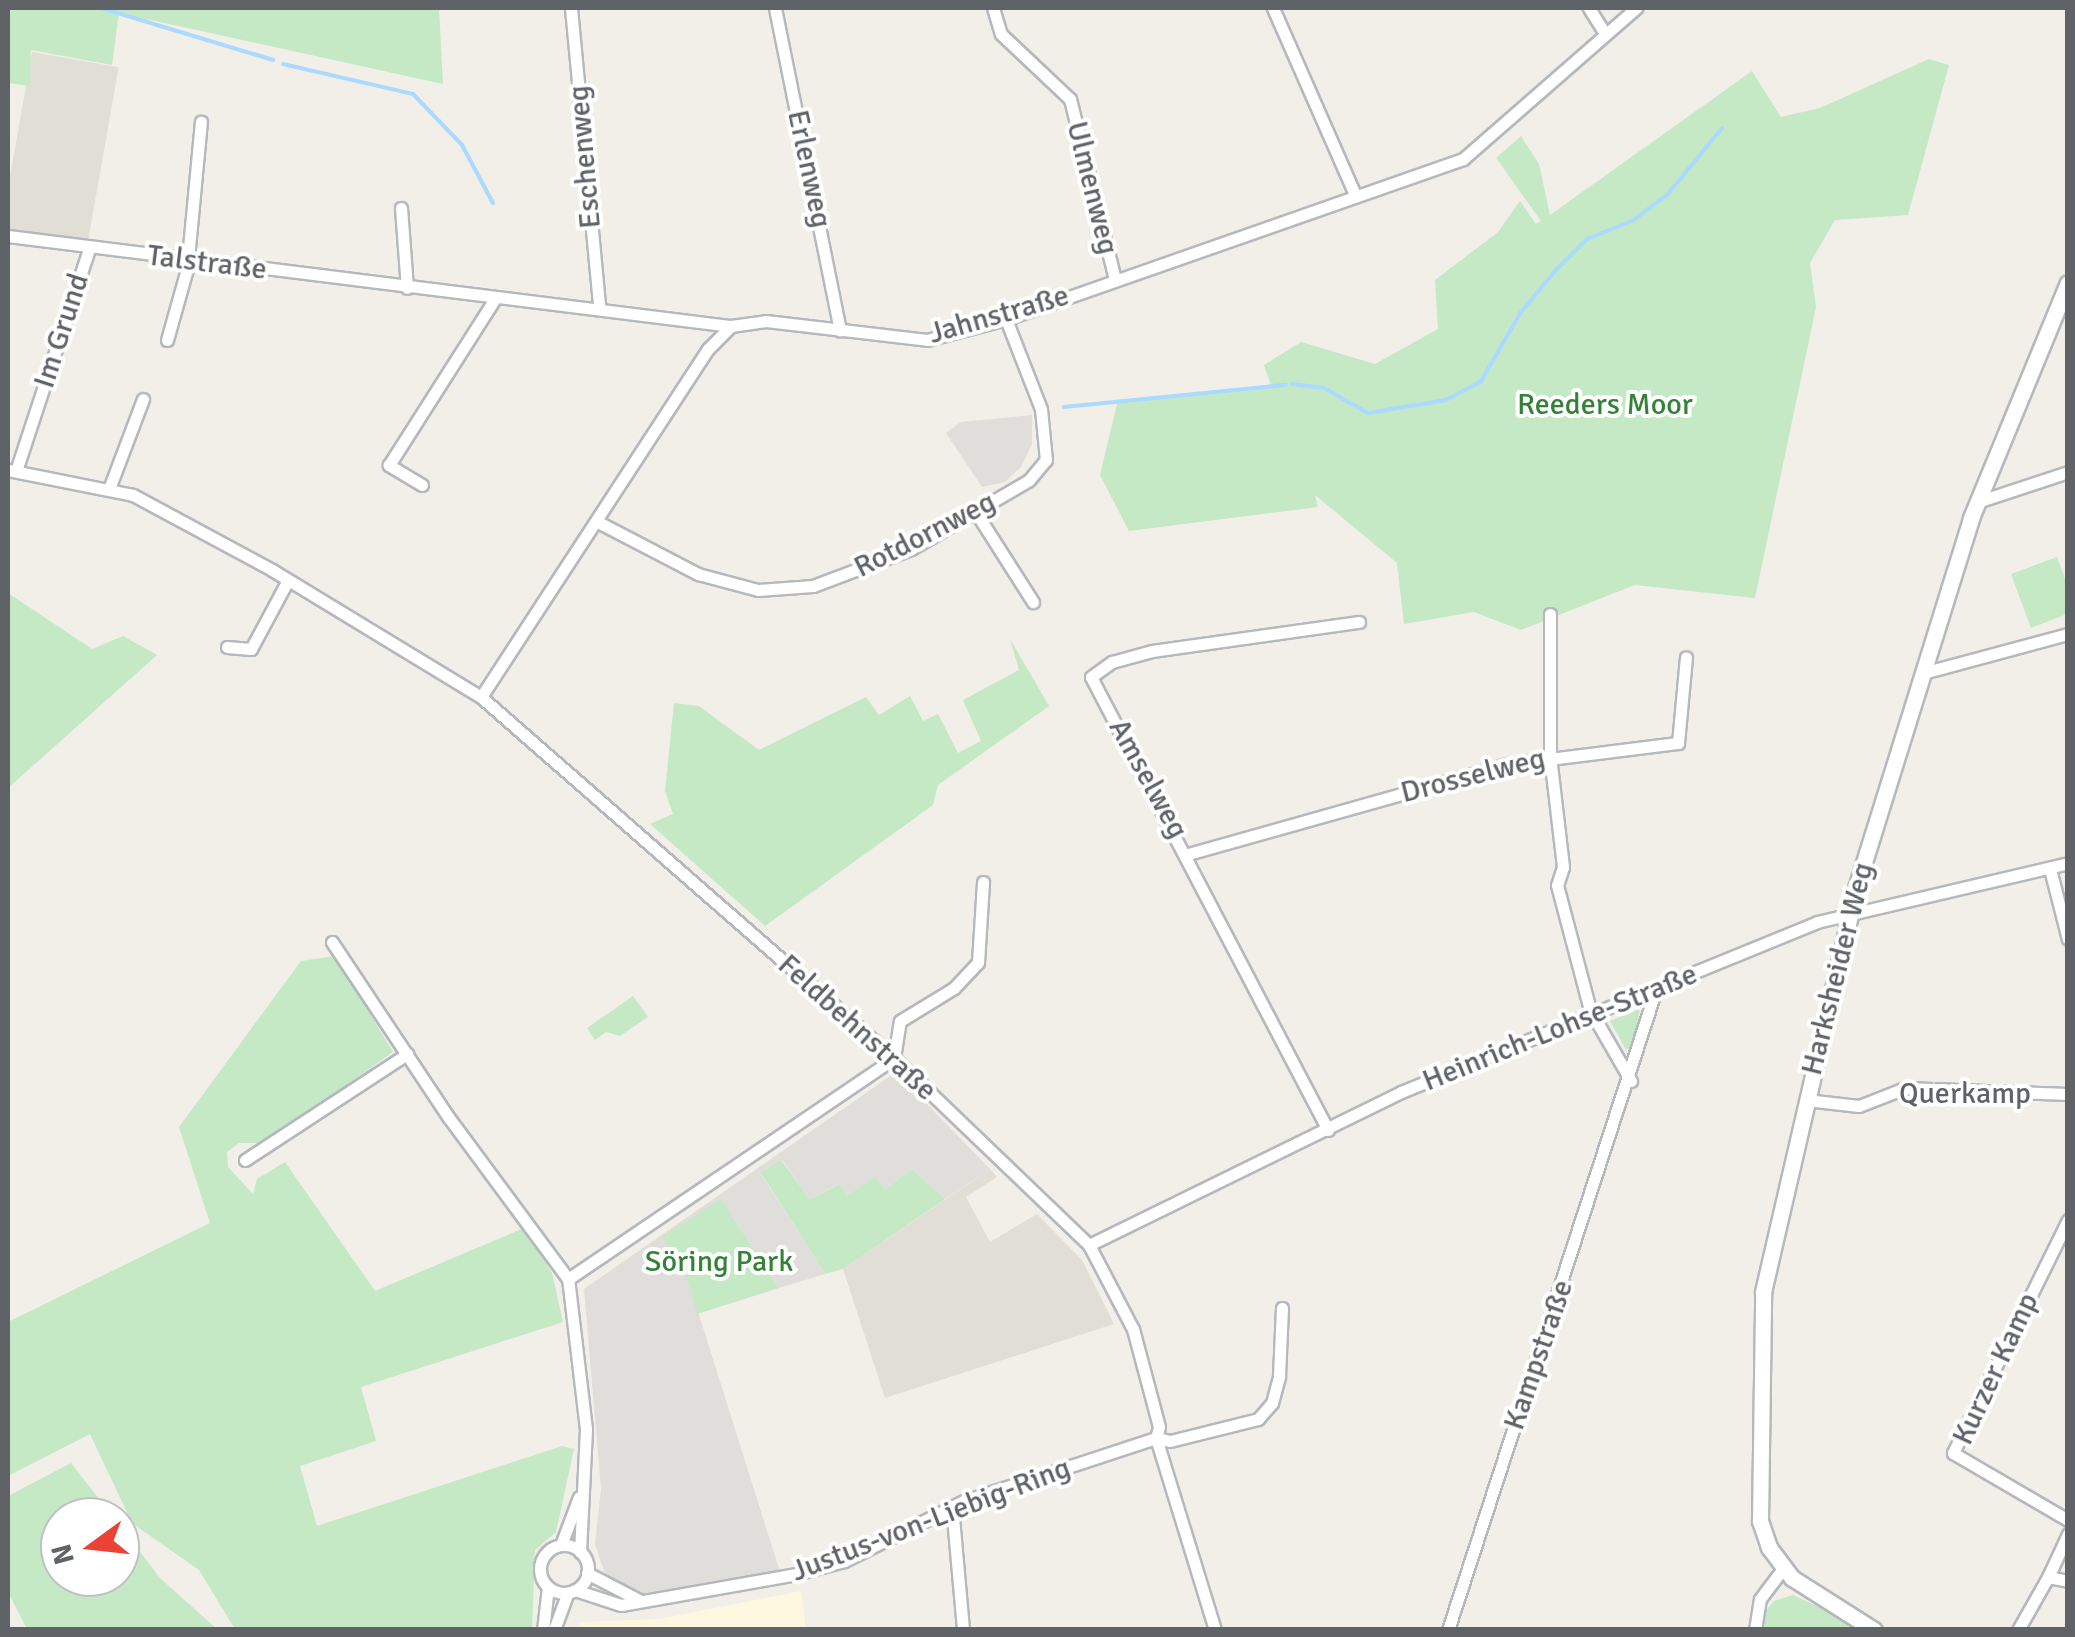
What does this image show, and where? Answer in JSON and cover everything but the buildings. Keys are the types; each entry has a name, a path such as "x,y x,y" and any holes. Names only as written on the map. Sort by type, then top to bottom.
{"main road":[{"name":"Harksheider Weg","path":"1783,1568 1764,1534 1757,1494 1760,1326 1806,1100 1848,913 1977,502 2068,283"},
{"path":"1783,1568 1874,1630"}],"street":[{"name":"Eschenweg","path":"570,8 599,306"},
{"name":"Erlenweg","path":"775,8 840,331"},
{"name":"Ulmenweg","path":"992,8 1001,34 1070,98 1115,279"},
{"path":"1272,8 1355,195"},
{"path":"1589,8 1604,32"},
{"name":"Jahnstraße","path":"731,326 766,321 927,340 1006,318 1462,159 1496,136 1604,32 1636,8"},
{"path":"167,340 188,260 201,122"},
{"path":"401,208 407,288"},
{"name":"Talstraße","path":"8,236 407,288 599,306 731,326"},
{"name":"Im Grund","path":"12,470 89,249"},
{"path":"422,485 390,465 496,297"},
{"name":"Rotdornweg","path":"598,522 698,574 758,590 812,586 869,568 1029,480 1046,460 1041,409 1006,318"},
{"path":"481,697 708,349 731,326"},
{"path":"109,488 143,399"},
{"name":"Feldbehnstraße","path":"12,470 109,488 172,515 481,697 894,1058 1089,1245 1134,1329 1156,1438 1215,1630"},
{"path":"1977,502 2068,472"},
{"path":"975,512 1033,602"},
{"path":"226,646 251,649 288,580"},
{"path":"1550,614 1550,756 1564,867 1557,886 1566,937 1577,942 1595,1015 1631,1081"},
{"name":"Amselweg","path":"1328,1130 1188,854 1090,677 1112,662 1152,651 1359,622"},
{"path":"1923,673 2068,634"},
{"name":"Drosselweg","path":"1188,854 1550,756 1678,743 1686,657"},
{"name":"Heinrich-Lohse-Straße","path":"1089,1245 1402,1092 1848,913 2068,863"},
{"path":"2050,869 2068,939"},
{"path":"568,1278 894,1058 900,1021 954,988 978,962 983,882"},
{"path":"332,942 568,1278 586,1429 580,1552 587,1573 645,1603"},
{"name":"Kampstraße","path":"1448,1630 1631,1081 1655,992"},
{"path":"245,1160 408,1054"},
{"name":"Querkamp","path":"1806,1100 1847,1108 1905,1088 2068,1094"},
{"name":"Kurzer Kamp","path":"2068,1220 1952,1453 2068,1520"},
{"name":"Justus-von-Liebig-Ring","path":"572,1591 609,1604 645,1603 755,1585 844,1561 952,1506 1156,1438 1170,1441 1258,1419 1272,1402 1278,1376 1282,1308"},
{"path":"543,1630 548,1587 541,1562 560,1546 584,1483"},
{"path":"952,1506 963,1630"},
{"path":"2018,1630 2068,1534"},
{"path":"560,1546 580,1552"},
{"path":"1755,1630 1760,1599 1783,1568"},
{"path":"554,1630 572,1591 587,1573"},
{"path":"2048,1577 2068,1581"},
{"path":"548,1587 572,1591"}],"shaded area":[{"path":"32,52 119,67 87,245 8,231 8,188"},
{"path":"1032,415 1032,444 1021,467 1005,482 982,487 946,433 961,422"},
{"path":"896,1072 990,1169 945,1199 912,1169 884,1190 847,1196 839,1184 810,1199 782,1160 761,1174 825,1274 779,1288 721,1199 677,1267 683,1264 781,1575 648,1598 621,1587 604,1571 595,1544 601,1489 584,1289"},
{"path":"990,1169 997,1177 966,1197 990,1242 1037,1214 1082,1260 1114,1324 885,1398 843,1269"},
{"path":"801,1591 806,1629 579,1629 580,1622 659,1619"}],"green space":[{"path":"8,8 439,8 443,84 119,13 112,65 31,50 30,86 8,83"},
{"name":"Reeders Moor","path":"1929,59 1949,65 1908,215 1835,220 1810,263 1816,307 1755,598 1635,585 1521,630 1474,612 1404,624 1397,563 1315,495 1318,507 1129,531 1100,475 1118,400 1272,388 1264,365 1301,342 1375,364 1438,329 1435,280 1498,232 1520,201 1536,224 1541,221 1496,158 1521,136 1539,164 1550,215 1752,71 1781,117 1820,108"},
{"path":"2057,557 2067,584 2067,614 2031,628 2011,574"},
{"path":"8,593 92,649 123,636 157,655 8,788"},
{"path":"1010,639 1049,706 938,785 933,805 765,926 650,824 673,814 665,791 674,703 699,706 759,750 866,697 879,715 910,696 923,721 938,714 958,753 981,741 963,700 1019,670"},
{"path":"335,956 393,1052 265,1143 239,1143 227,1152 228,1167 253,1194 257,1179 285,1162 375,1291 524,1228 552,1273 563,1322 361,1387 376,1441 300,1466 317,1526 562,1446 574,1449 556,1532 535,1550 532,1629 235,1629 199,1570 140,1529 140,1497 120,1497 90,1434 8,1476 8,1322 210,1223 179,1127 301,961"},
{"path":"633,996 648,1017 620,1036 606,1032 595,1040 587,1028"},
{"path":"1640,1009 1633,1046 1626,1050 1610,1021"},
{"path":"781,1160 810,1199 840,1184 847,1196 875,1177 884,1190 912,1169 945,1199 843,1269 825,1274 761,1173"},
{"name":"Söring Park","path":"721,1199 779,1288 697,1314 683,1265 676,1267 663,1236"},
{"path":"71,1463 97,1497 40,1497 40,1597 140,1597 140,1552 161,1579 217,1629 27,1629 8,1592 8,1496"},
{"path":"1793,1595 1858,1629 1762,1630 1763,1614 1774,1601"}],"waterway":[{"path":"101,8 273,60"},
{"path":"283,64 413,94 462,145 493,203"},
{"path":"1292,384 1324,388 1368,413 1446,400 1481,381 1521,312 1556,270 1587,239 1632,221 1667,195 1722,128"},
{"path":"1064,407 1286,385"}]}
